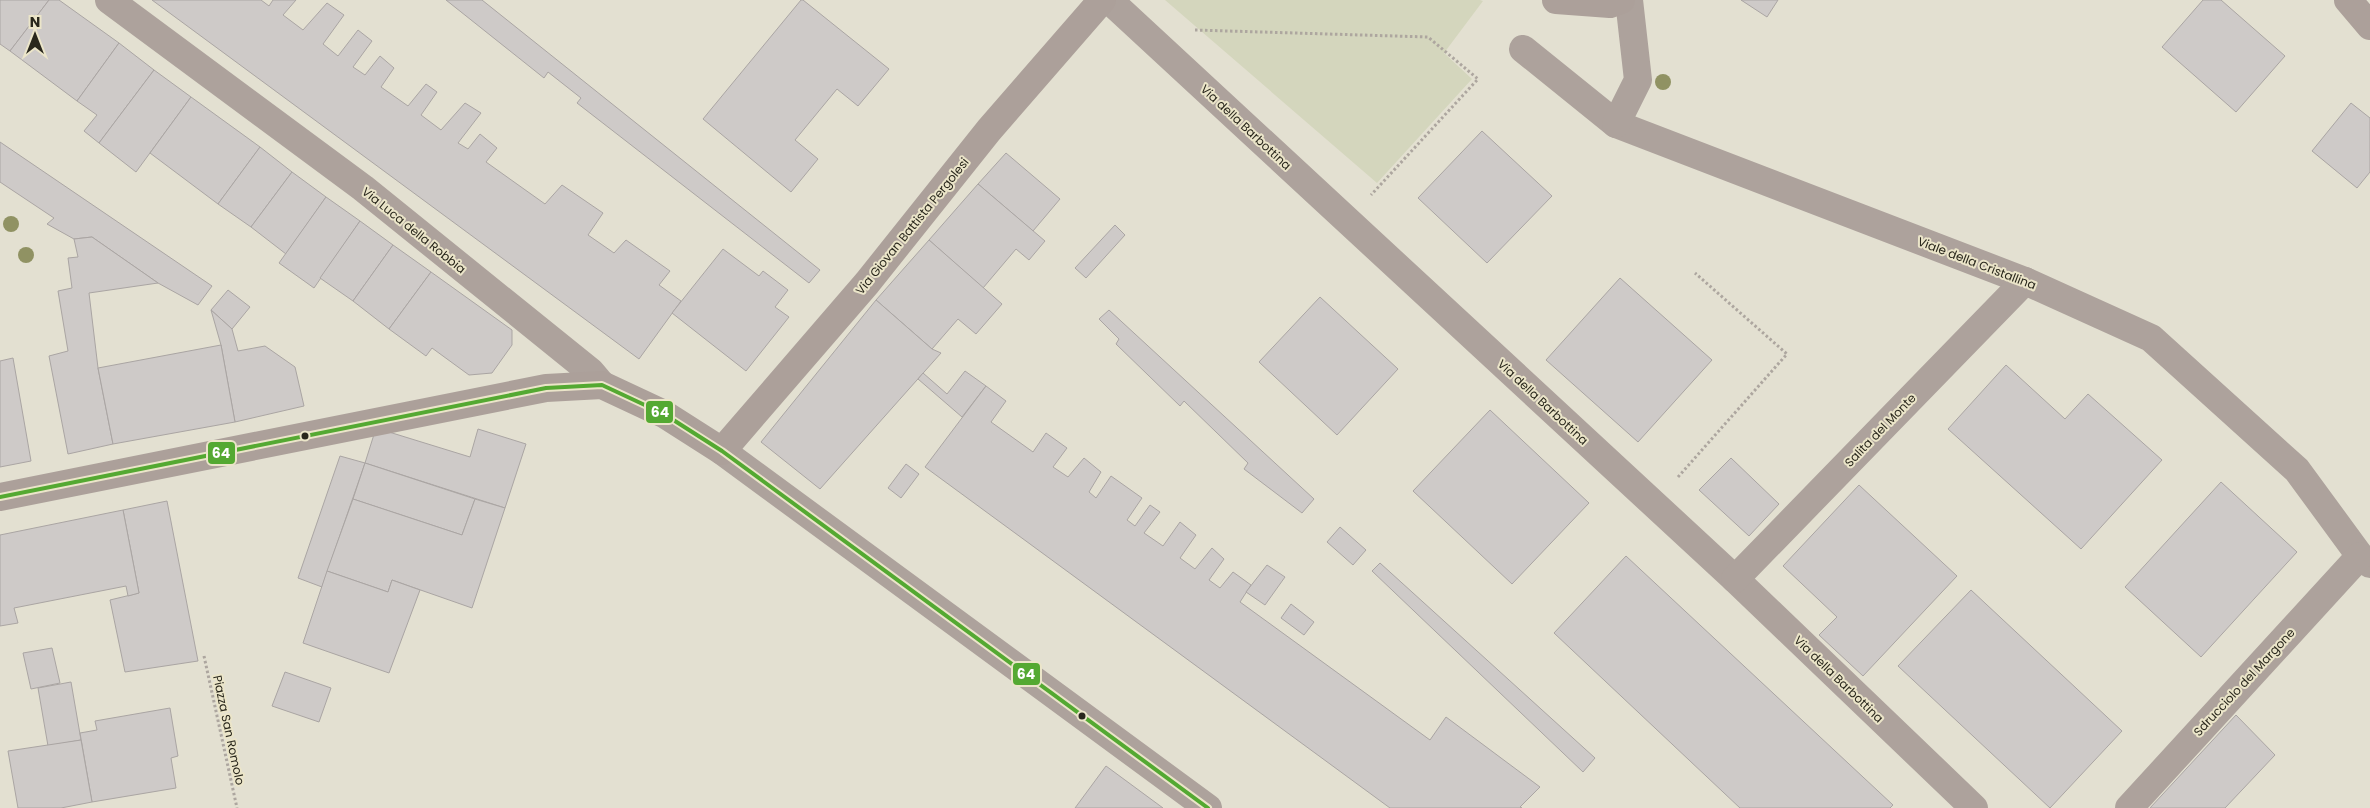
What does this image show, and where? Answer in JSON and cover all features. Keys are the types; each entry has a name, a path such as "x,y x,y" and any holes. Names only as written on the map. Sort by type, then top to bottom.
{"street":[{"name":"Via Luca della Robbia","path":"109,0 363,188 591,372 602,386 664,414 722,451"},
{"name":"Via Giovan Battista Pergolesi","path":"722,451 867,283 989,130 1102,0"},
{"name":"Via della Barbottina","path":"1109,0 1654,504 1974,808"},
{"path":"1556,0 1610,4 1621,0"},
{"path":"1616,124 1638,80 1629,0"},
{"path":"2348,0 2370,26"},
{"name":"Viale della Cristallina","path":"1523,49 1616,124 2025,281 2151,338 2298,470 2365,560"},
{"name":"Salita del Monte","path":"1734,579 2025,281"},
{"path":"0,497 546,388 602,386"},
{"path":"722,451 1208,808"},
{"name":"Sdrucciolo del Margone","path":"2129,808 2365,560"}],"path":[{"path":"1138,28 1428,37 1478,78 1347,221"},
{"path":"1654,504 1787,354 1695,273"},
{"name":"Piazza San Romolo","path":"204,656 237,808"}],"green space":[{"path":"1165,0 1483,1 1444,53 1472,79 1377,183"}],"building":[{"path":"0,0 49,0 10,51 0,44"},
{"path":"49,0 59,0 119,43 77,101 10,51"},
{"path":"152,0 261,0 269,6 273,0 296,0 283,15 303,30 327,3 344,15 323,44 338,56 358,30 372,41 353,67 365,75 380,56 394,68 381,87 408,106 426,84 437,92 421,115 441,130 465,103 481,113 458,143 468,149 480,134 497,148 486,162 545,204 562,185 603,213 588,235 614,253 626,240 670,271 659,285 681,301 639,359"},
{"path":"446,0 482,0 820,270 809,283 577,103 581,98 548,72 544,78"},
{"path":"801,0 889,69 858,106 837,89 795,140 818,159 791,192 703,119"},
{"path":"1741,0 1778,0 1767,17"},
{"path":"2203,0 2221,0 2285,56 2236,112 2162,47"},
{"path":"119,43 154,70 99,143 84,131 97,115 77,101"},
{"path":"154,70 191,97 136,172 99,143"},
{"path":"191,97 260,147 218,204 150,153"},
{"path":"2351,103 2370,118 2370,172 2357,188 2312,151"},
{"path":"1482,131 1552,196 1487,263 1418,198"},
{"path":"0,142 212,286 198,305 158,283 92,237 74,239 47,224 54,218 0,182"},
{"path":"260,147 292,172 251,227 218,204"},
{"path":"1006,153 1060,199 1033,231 978,184"},
{"path":"292,172 326,197 286,254 251,227"},
{"path":"978,184 1045,241 1029,260 1016,249 983,288 929,240"},
{"path":"326,197 360,221 314,288 279,263"},
{"path":"360,221 393,245 353,301 320,278"},
{"path":"1115,225 1125,235 1086,278 1075,268"},
{"path":"92,237 158,283 89,293 98,368 113,444 68,454 49,356 68,351 58,291 72,288 68,258 78,257 74,239"},
{"path":"929,240 1002,304 976,334 958,319 932,349 876,300"},
{"path":"393,245 431,272 389,329 353,301"},
{"path":"723,249 759,276 763,271 788,290 775,307 789,317 746,371 672,313"},
{"path":"431,272 512,330 512,345 492,373 469,375 432,348 426,356 389,329"},
{"path":"1620,278 1712,360 1638,442 1546,360"},
{"path":"228,290 250,307 232,329 211,310"},
{"path":"1320,297 1398,369 1337,435 1259,362"},
{"path":"876,300 932,349 941,353 820,489 761,442"},
{"path":"211,310 232,329 238,351 265,346 295,367 304,406 235,422 221,345"},
{"path":"1109,310 1314,499 1302,513 1244,469 1248,463 1184,401 1180,406 1116,344 1119,339 1099,319"},
{"path":"221,345 235,422 113,444 98,368"},
{"path":"13,358 31,461 0,467 0,361"},
{"path":"2006,365 2065,419 2088,394 2162,460 2081,549 1948,429"},
{"path":"965,371 986,386 962,417 918,379 923,373 947,394"},
{"path":"986,386 1006,401 991,422 1033,452 1046,433 1067,448 1053,467 1068,477 1084,458 1101,472 1089,492 1096,498 1111,476 1142,498 1127,520 1135,526 1150,505 1160,512 1144,533 1163,546 1180,522 1196,535 1180,558 1195,569 1212,548 1224,559 1209,580 1220,588 1233,572 1251,585 1240,602 1430,740 1446,717 1540,787 1520,807 1522,808 1390,808 925,467"},
{"path":"1490,410 1589,503 1512,584 1413,491"},
{"path":"376,428 470,457 478,429 526,444 505,508 365,463"},
{"path":"340,456 365,463 322,587 298,578"},
{"path":"1731,458 1779,504 1749,536 1699,490"},
{"path":"365,463 475,499 462,535 353,499"},
{"path":"906,464 919,474 901,498 888,488"},
{"path":"2221,482 2297,552 2201,657 2125,587"},
{"path":"1859,485 1957,576 1863,676 1819,635 1837,617 1783,566"},
{"path":"353,499 462,535 475,499 505,508 472,608 392,580 388,592 327,571"},
{"path":"167,501 198,661 125,672 110,600 139,593 123,510"},
{"path":"123,510 139,593 128,596 126,586 14,608 18,623 0,626 0,535"},
{"path":"1340,527 1366,550 1353,565 1327,542"},
{"path":"1626,556 1893,805 1890,808 1740,808 1554,633"},
{"path":"1380,563 1595,758 1583,772 1372,571"},
{"path":"1267,565 1285,577 1265,605 1246,592"},
{"path":"327,571 388,592 392,580 420,590 389,673 303,643"},
{"path":"1971,590 2122,731 2050,808 1898,666"},
{"path":"1291,604 1314,622 1304,635 1281,618"},
{"path":"52,648 60,683 31,689 23,653"},
{"path":"285,672 331,688 319,722 272,706"},
{"path":"71,682 81,740 48,746 38,688"},
{"path":"170,708 178,756 171,758 176,788 92,802 80,733 97,730 95,721"},
{"path":"2236,715 2275,755 2225,808 2150,808"},
{"path":"81,740 92,802 61,808 18,808 8,751"},
{"path":"1106,766 1163,808 1075,808"}],"transit line":[{"name":"64","path":"0,497 546,388 602,385 664,414 722,451 1208,808"}]}
